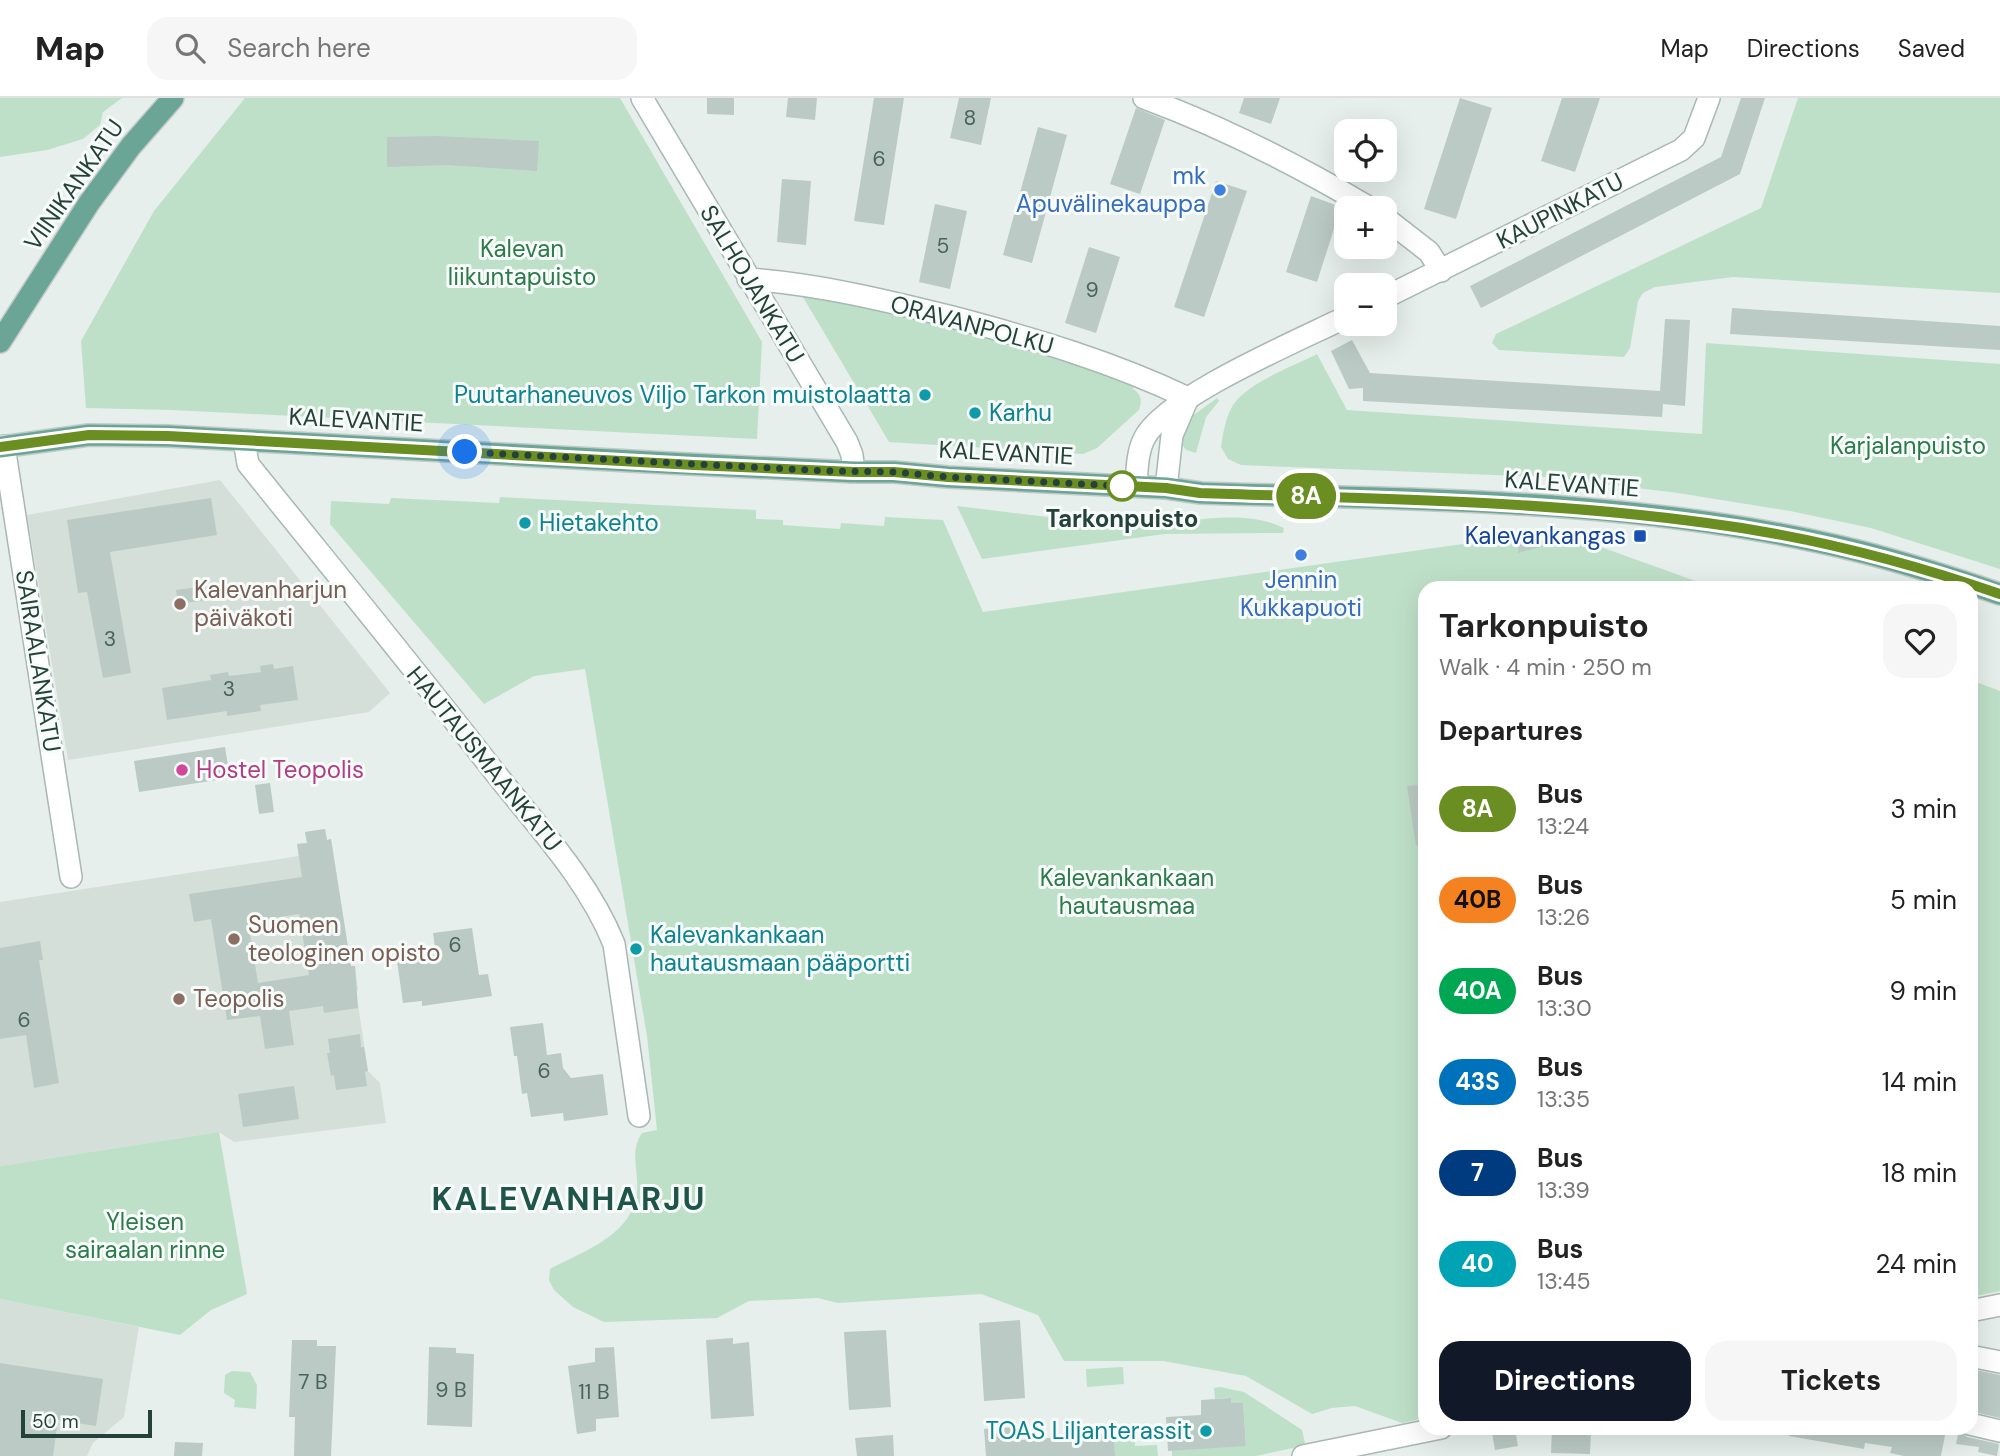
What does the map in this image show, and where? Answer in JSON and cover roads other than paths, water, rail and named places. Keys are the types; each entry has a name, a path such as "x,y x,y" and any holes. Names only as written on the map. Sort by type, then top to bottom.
{"main road":[{"name":"VIINIKANKATU","path":"0,342 89,203 131,146 173,98"},
{"name":"KALEVANTIE","path":"2,446 114,434 894,472 1166,488 1200,493 1546,507 1708,523 1857,551 1962,581"},
{"name":"KALEVANTIE","path":"1978,587 2000,594"}],"street":[{"name":"SALHOJANKATU","path":"642,98 847,442 854,472"},
{"path":"1143,98 1178,111 1280,158 1348,196"},
{"name":"KAUPINKATU","path":"1397,292 1681,150 1694,138 1709,98"},
{"path":"1397,227 1429,252 1441,271"},
{"name":"ORAVANPOLKU","path":"748,279 797,283 874,298 1001,330 1120,369 1188,398"},
{"path":"1136,486 1138,458 1143,439 1153,425 1188,398 1334,323"},
{"path":"1166,488 1172,435 1188,398"},
{"name":"HAUTAUSMAANKATU","path":"244,440 248,464 569,866 605,924 614,944 639,1116"},
{"name":"SAIRAALANKATU","path":"2,446 71,877"},
{"path":"1978,1309 2000,1305"},
{"path":"1978,1358 2000,1362"},
{"path":"1978,1426 2000,1431"},
{"path":"1303,1456 1418,1433"}],"place":[{"name":"mk Apuvälinekauppa","path":"1220,190"},
{"name":"Puutarhaneuvos Viljo Tarkon muistolaatta","path":"925,395"},
{"name":"Karhu","path":"975,413"},
{"name":"Tarkonpuisto","path":"1122,486"},
{"name":"Hietakehto","path":"525,523"},
{"name":"Kalevankangas","path":"1640,536"},
{"name":"Jennin Kukkapuoti","path":"1301,555"},
{"name":"Kalevanharjun päiväkoti","path":"180,604"},
{"name":"Hostel Teopolis","path":"182,770"},
{"name":"Suomen teologinen opisto","path":"234,939"},
{"name":"Kalevankankaan hautausmaan pääportti","path":"636,949"},
{"name":"Teopolis","path":"179,999"},
{"name":"TOAS Liljanterassit","path":"1206,1431"}],"district":[{"name":"KALEVANHARJU","path":"569,1199"}],"park label":[{"name":"Kalevan liikuntapuisto","path":"522,263"},
{"name":"Karjalanpuisto","path":"1908,446"},
{"name":"Kalevankankaan hautausmaa","path":"1127,892"},
{"name":"Yleisen sairaalan rinne","path":"145,1236"}]}
